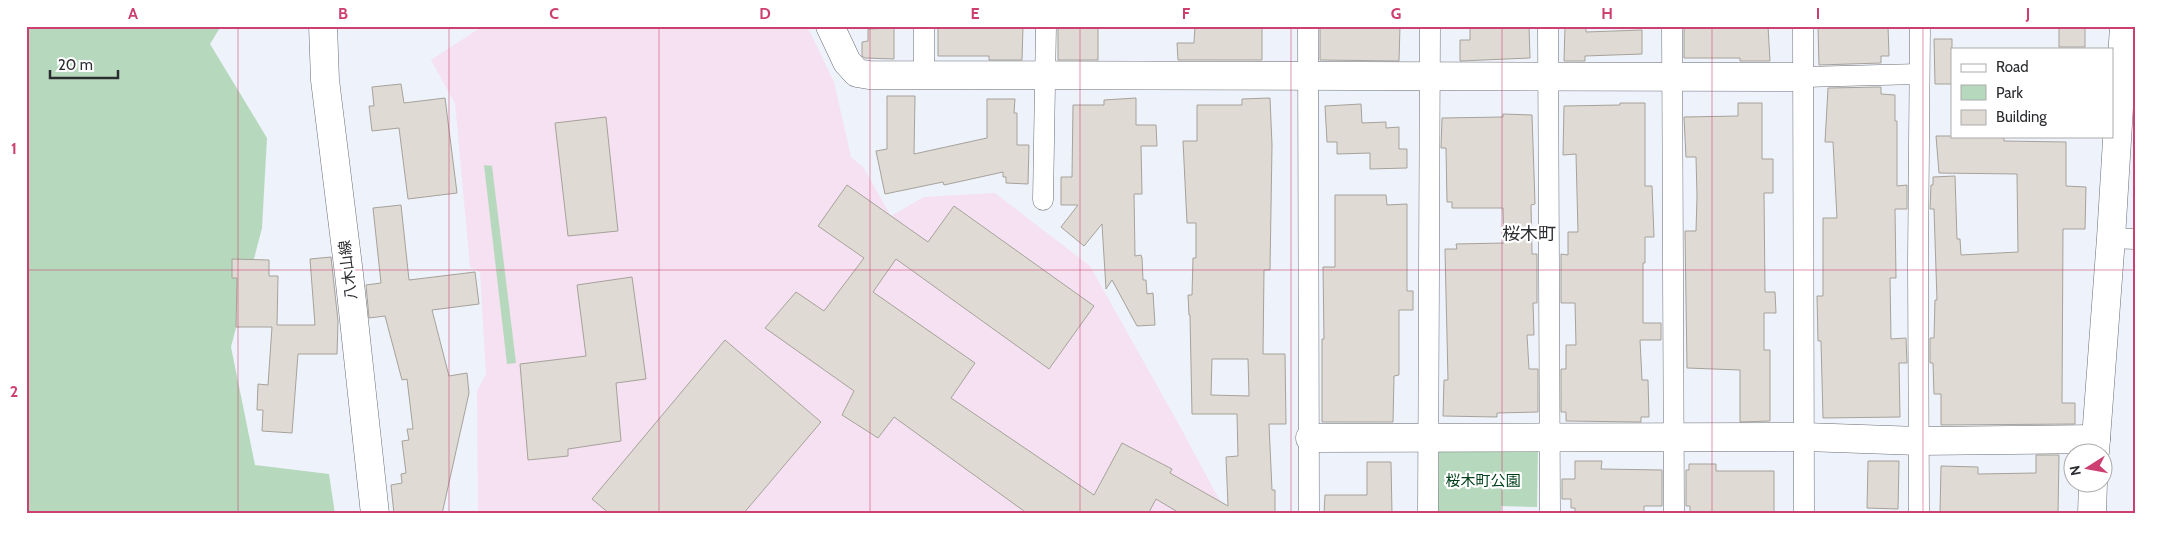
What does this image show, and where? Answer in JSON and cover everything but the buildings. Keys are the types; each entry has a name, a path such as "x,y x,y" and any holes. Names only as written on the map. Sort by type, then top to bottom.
{"street":[{"name":"八木山線","path":"323,26 325,80 349,274 375,514"},
{"path":"830,26 847,62 857,73 869,75 1803,77 1919,74"},
{"path":"924,26 924,75"},
{"path":"1043,200 1046,26"},
{"path":"1308,26 1309,514"},
{"path":"1428,514 1430,26"},
{"path":"1548,26 1550,514"},
{"path":"1672,26 1674,514"},
{"path":"1803,26 1804,514"},
{"path":"1919,514 1918,252 1920,26"},
{"path":"2096,442 2123,238 2124,26"},
{"path":"1310,438 1805,437 2064,445"},
{"path":"2092,514 2093,492"}],"shaded area":[{"path":"483,26 807,26 834,82 851,157 863,167 891,216 924,197 995,193 1090,266 1227,514 474,514 478,511 477,391 486,374 480,272 470,267 455,103 431,60"}],"green space":[{"path":"26,26 221,26 210,44 267,138 262,228 231,347 255,465 329,474 335,514 26,514"},
{"path":"484,165 492,166 516,363 507,364"},
{"name":"桜木町公園","path":"1439,448 1538,449 1537,507 1501,506 1501,512 1438,511"}],"district":[{"name":"桜木町","path":"1529,234"}]}
